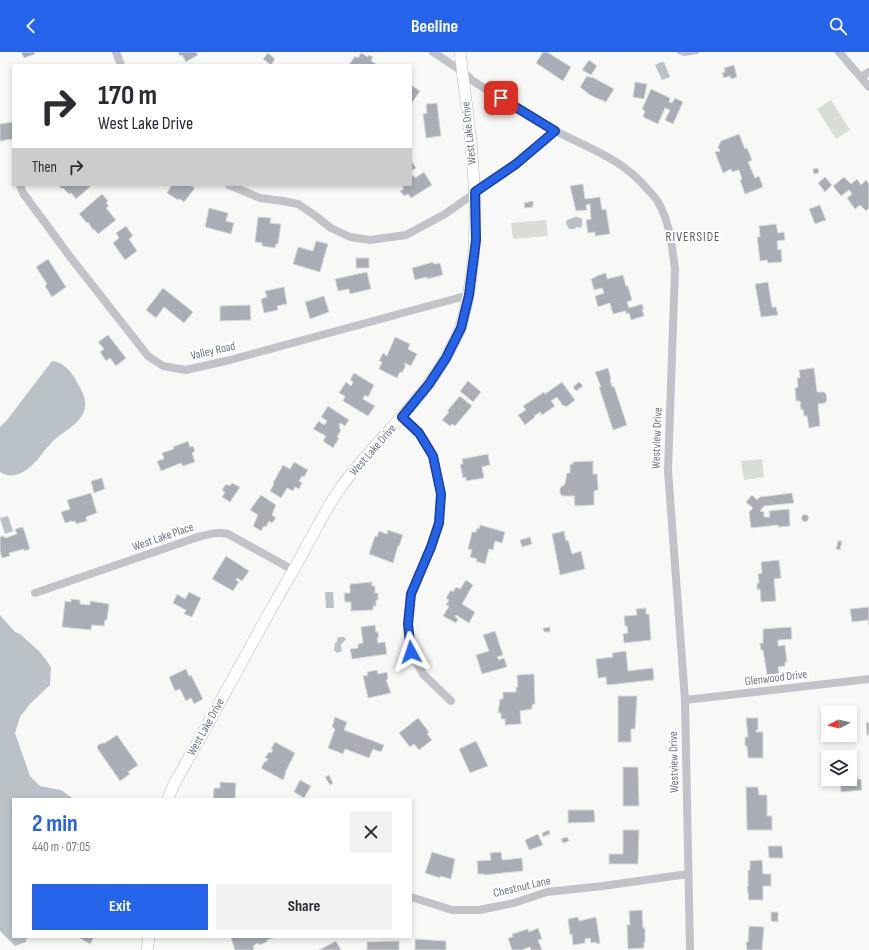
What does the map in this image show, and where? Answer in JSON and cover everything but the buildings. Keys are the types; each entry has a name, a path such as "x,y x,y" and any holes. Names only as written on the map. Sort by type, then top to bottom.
{"main road":[{"name":"West Lake Drive","path":"168,798 174,784 338,491 368,452 402,417 429,384 446,358 461,328 469,295 476,240 475,192 460,52"},
{"path":"147,950 149,938"}],"street":[{"path":"116,52 121,64"},
{"name":"Westview Drive","path":"433,52 463,72 473,81 555,131 602,153 623,166 639,179 658,201 666,221 671,241 675,274 668,470 685,700 690,950"},
{"path":"839,52 869,87"},
{"path":"860,77 869,72"},
{"path":"231,186 260,198 283,200 298,204 331,228 350,237 370,240 406,235 445,214 516,164 555,131"},
{"name":"Valley Road","path":"20,186 23,193 71,258 148,356 163,366 186,370 230,360 469,295"},
{"path":"402,417 419,433 433,456 441,494 439,523 431,547 411,594 408,624 411,652 423,674 451,701"},
{"name":"West Lake Place","path":"35,592 200,536 220,532 228,534 293,570"},
{"name":"Glenwood Drive","path":"685,700 869,679"},
{"name":"Chestnut Lane","path":"412,898 452,910 479,910 514,902 547,892 688,874"}],"lane":[{"path":"679,52 684,54 697,52"}],"shaded area":[{"path":"664,62 670,77 662,80 655,65"},
{"path":"831,100 850,130 836,139 817,109"},
{"path":"575,217 582,219 582,226 580,228 577,227 574,229 569,229 566,224 567,220"},
{"path":"546,220 548,236 513,239 511,223"},
{"path":"52,361 65,366 74,377 85,400 85,408 83,413 72,426 53,441 36,462 28,469 14,475 3,474 0,472 0,427"},
{"path":"762,459 764,477 744,480 741,461"},
{"path":"8,516 13,531 5,534 0,518"},
{"path":"325,592 333,592 334,608 326,608"},
{"path":"0,615 15,632 20,634 40,652 51,667 50,685 30,704 20,717 15,733 30,776 40,786 61,790 73,798 12,798 12,938 27,938 26,942 15,946 0,931"},
{"path":"339,637 344,637 346,639 341,645 342,651 337,653 334,650 335,643"}],"district":[{"name":"RIVERSIDE","path":"693,237"}],"route":[{"path":"411,652 408,624 411,594 431,547 439,523 441,494 433,456 419,433 402,417 429,384 446,358 461,328 469,295 476,240 475,192 516,164 555,131 501,98"}]}
